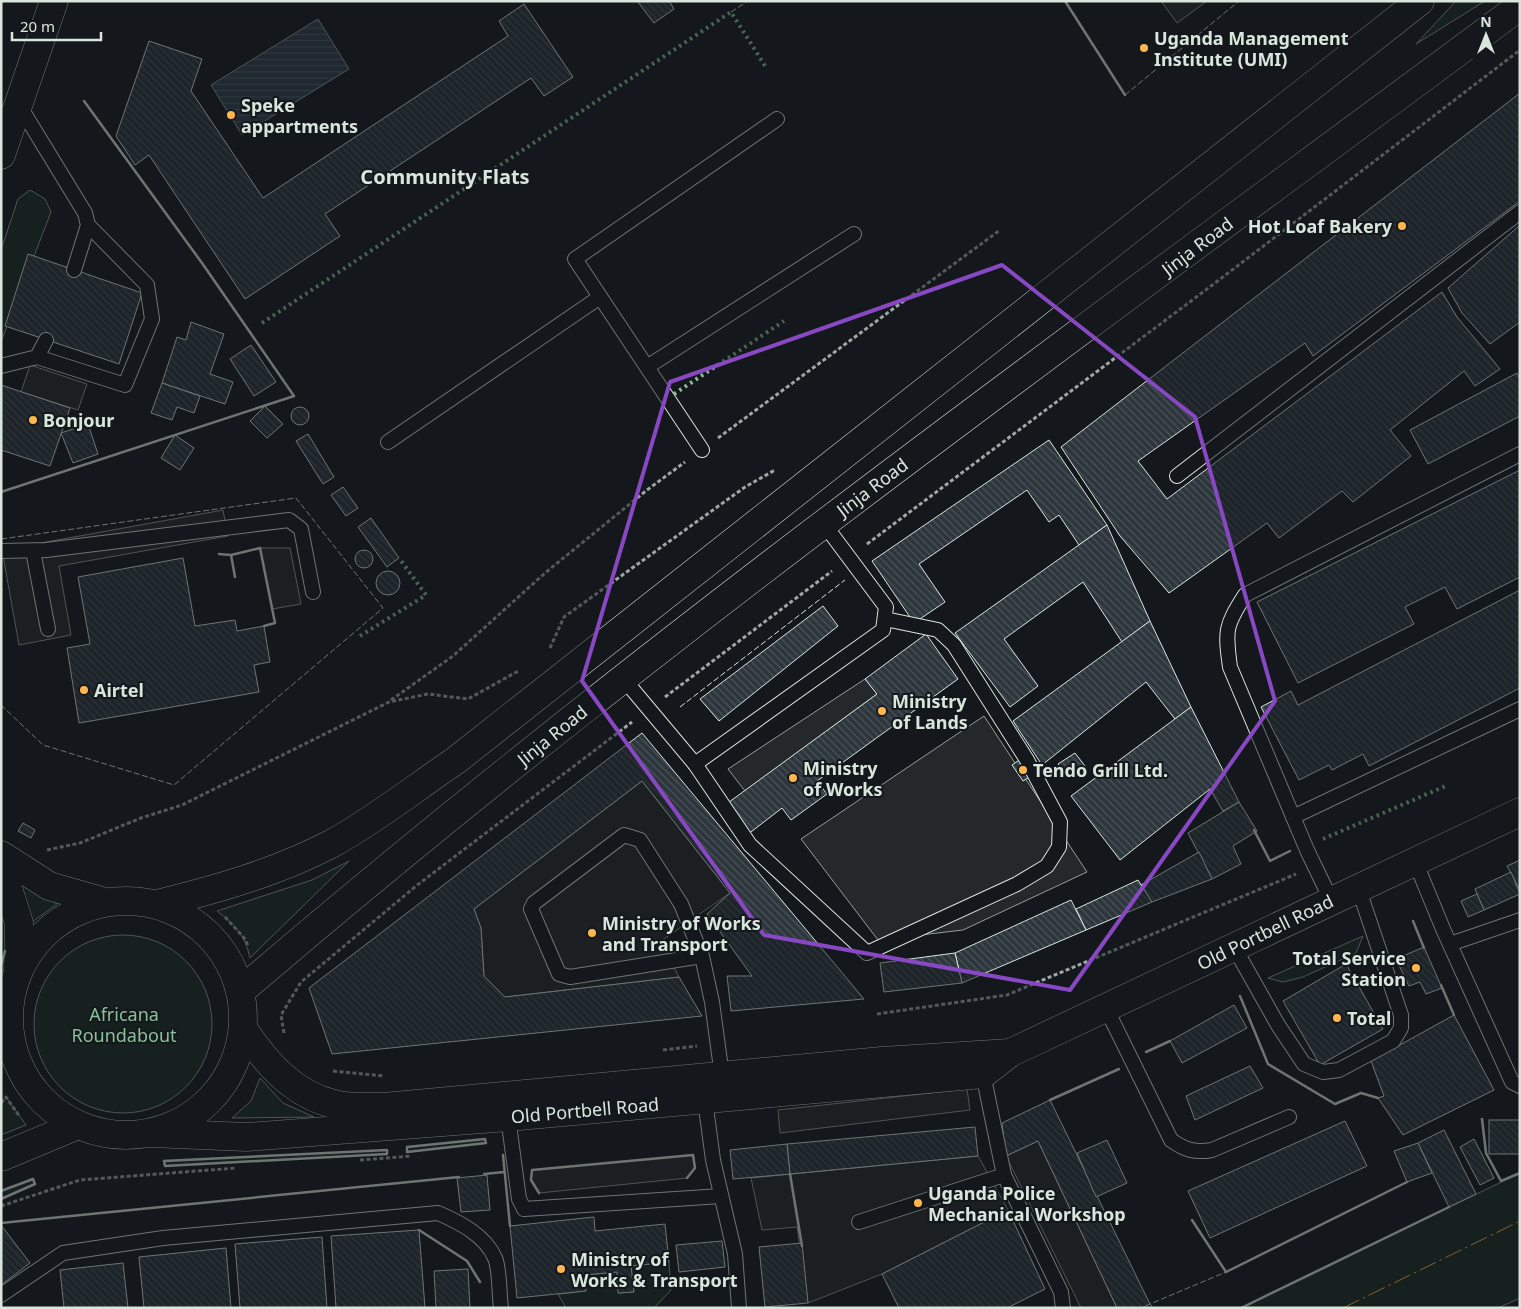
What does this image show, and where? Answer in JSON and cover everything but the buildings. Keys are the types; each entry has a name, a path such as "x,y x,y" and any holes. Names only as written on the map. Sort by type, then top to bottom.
{"main road":[{"path":"1,155 54,1"},
{"path":"3,860 49,886 105,902 157,904 220,888 279,868 323,848 454,761 1420,1"},
{"name":"Jinja Road","path":"242,990 396,859 622,677 824,524 1520,6"},
{"name":"Old Portbell Road","path":"151,1133 247,1137 705,1100 983,1074 1010,1052 1520,812"},
{"path":"3,860 19,923 18,971 8,1010 7,1058 48,1107 78,1125 114,1135 151,1133 186,1120 215,1096 234,1065 244,1030 242,990 224,952 195,922 157,904"},
{"path":"18,971 38,939 69,915 105,902"},
{"name":"Old Portbell Road","path":"244,1030 259,1053 301,1091 334,1104 384,1107 1010,1052"},
{"path":"1,1157 78,1125"}],"lane":[{"path":"18,105 85,212 88,225 74,270"},
{"path":"702,450 575,259 776,118"},
{"path":"1177,476 1520,212"},
{"path":"1,366 37,357 125,385 152,319 147,285 88,225"},
{"path":"647,367 854,234"},
{"path":"388,442 600,297"},
{"path":"37,357 46,340"},
{"path":"1331,900 1293,817 1230,667 1226,637 1230,619 1245,595 1520,454"},
{"path":"1,551 33,551 288,520 301,530 313,592"},
{"path":"695,764 882,630 886,607 824,524"},
{"path":"33,551 48,629"},
{"path":"622,677 695,764 750,845 867,953 1017,884 1047,866 1059,847 1060,822 1027,760 954,645 938,630 884,618"},
{"path":"1293,817 1520,709"},
{"path":"702,956 570,977 563,976 558,974 531,909 534,904 624,835 640,840 681,904 702,956 719,1045 722,1076"},
{"path":"1415,861 1512,1082 1520,1086"},
{"path":"1234,947 1278,1025 1304,1064 1324,1072 1339,1070 1393,1041 1401,1028 1401,1015 1358,887"},
{"path":"1450,944 1520,920"},
{"path":"1106,1008 1171,1140 1183,1148 1199,1152 1212,1150 1289,1116"},
{"path":"983,1074 1004,1175 1061,1292 1063,1308"},
{"path":"705,1100 720,1196 735,1254 739,1308"},
{"path":"508,1116 519,1199 524,1209 720,1196"},
{"path":"859,1222 1004,1175"},
{"path":"1,1295 63,1253 163,1238 438,1213 462,1224 475,1234 495,1258 501,1308"}],"path":[{"path":"285,1043 281,1015 301,982 416,886 1219,280 1520,50"},
{"path":"3,860 80,843 141,818 182,805 389,702 428,694 468,699"},
{"path":"877,1014 1007,995 1315,866"},
{"path":"222,915 246,940 248,949"},
{"path":"657,1050 719,1045"},
{"path":"330,1071 389,1076"},
{"path":"1,1103 6,1097 21,1118"}],"highlighted area":[{"path":"1002,265 1195,417 1275,701 1070,990 764,935 582,681 670,382"}],"green space":[{"path":"1456,1 1485,1 1416,44"},
{"path":"30,190 45,199 51,212 1,342 1,250 18,199"},
{"path":"349,861 250,958 245,943 238,931 217,911 312,880"},
{"path":"15,878 57,904 32,922"},
{"name":"Africana Roundabout","path":"114,935 132,935 165,945 180,955 192,967 202,982 208,998 212,1024 208,1050 202,1066 192,1081 180,1093 165,1103 149,1109 132,1113 114,1113 81,1103 66,1093 54,1081 44,1066 38,1050 34,1033 34,1015 44,982 54,967 66,955 81,945 97,939"},
{"path":"1363,936 1356,953 1303,977 1283,982 1268,978"},
{"path":"260,1078 283,1103 314,1117 232,1118 251,1101"},
{"path":"6,1097 26,1125 1,1135 1,1103"},
{"path":"485,1139 486,1143 407,1152 407,1147"},
{"path":"387,1150 387,1154 165,1166 164,1161"},
{"path":"1520,1173 1520,1298 1498,1308 1241,1308"},
{"path":"33,1179 35,1184 1,1199 1,1191"},
{"path":"669,1262 671,1290 654,1308 566,1308 558,1294 586,1291 584,1275 617,1272 619,1293 634,1292 631,1266"}],"shaded area":[{"path":"1161,1 1207,1 1177,23"},
{"path":"30,365 87,384 78,410 21,392"},
{"path":"223,510 228,536 59,566 71,635 19,645 2,550"},
{"path":"260,548 290,548 301,604 272,609"},
{"path":"865,679 877,694 745,791 728,769"},
{"path":"984,716 1087,872 963,930 878,940 801,839"},
{"path":"642,781 730,893 661,941 679,977 505,997 484,976 481,928 474,909"},
{"path":"967,1089 970,1110 780,1133 778,1110"},
{"path":"1038,1141 1117,1308 1081,1308 1006,1156"},
{"path":"693,1155 695,1168 687,1178 539,1193 531,1180 532,1170"},
{"path":"978,1156 1008,1210 882,1274 808,1303 797,1227 762,1230 751,1178"}],"water":[{"path":"318,19 349,69 242,135 211,85"}],"hedge":[{"path":"262,323 731,12 767,69"},
{"path":"674,394 784,321"},
{"path":"360,636 426,595 399,558"},
{"path":"1323,839 1448,785"}],"fence":[{"path":"731,12 748,1"},
{"path":"1125,95 1239,1"},
{"path":"1,539 296,498 383,608 174,785 43,745 1,705"},
{"path":"680,707 845,580"},
{"path":"1153,1308 1150,1304 1226,1272"}],"wall":[{"path":"1065,1 1125,95"},
{"path":"1,492 294,396 202,263 84,101"},
{"path":"219,554 231,555 260,548 275,623 264,626"},
{"path":"231,555 235,577"},
{"path":"1254,830 1270,861 1290,851"},
{"path":"1,917 1,942"},
{"path":"1413,921 1424,948"},
{"path":"1,966 5,951"},
{"path":"1441,985 1454,1015"},
{"path":"1240,996 1268,1064 1335,1104 1361,1093 1378,1098"},
{"path":"1146,1052 1170,1041"},
{"path":"1050,1100 1119,1069"},
{"path":"1482,1119 1486,1153 1501,1181 1520,1173"},
{"path":"485,1139 486,1143 407,1152 407,1147 485,1139"},
{"path":"387,1150 387,1154 165,1166 164,1161 387,1150"},
{"path":"503,1155 510,1226"},
{"path":"539,1193 531,1180 532,1170 693,1155 695,1168 687,1178"},
{"path":"484,1174 504,1172"},
{"path":"790,1174 802,1246"},
{"path":"1,1223 459,1177"},
{"path":"1,1191 33,1179 35,1184 1,1199"},
{"path":"1192,1220 1226,1272 1407,1182"},
{"path":"1241,1308 1449,1207"},
{"path":"419,1230 467,1261 480,1282"}],"power":[{"path":"1343,1308 1520,1221"}],"place":[{"name":"Uganda Management Institute (UMI)","path":"1144,48"},
{"name":"Speke appartments","path":"231,115"},
{"name":"Hot Loaf Bakery","path":"1402,226"},
{"name":"Bonjour","path":"33,420"},
{"name":"Airtel","path":"84,690"},
{"name":"Ministry of Lands","path":"882,711"},
{"name":"Tendo Grill Ltd.","path":"1023,770"},
{"name":"Ministry of Works","path":"793,778"},
{"name":"Ministry of Works and Transport","path":"592,933"},
{"name":"Total Service Station","path":"1416,968"},
{"name":"Total","path":"1337,1018"},
{"name":"Uganda Police Mechanical Workshop","path":"918,1203"},
{"name":"Ministry of Works & Transport","path":"561,1269"}],"district":[{"name":"Community Flats","path":"445,176"}]}
